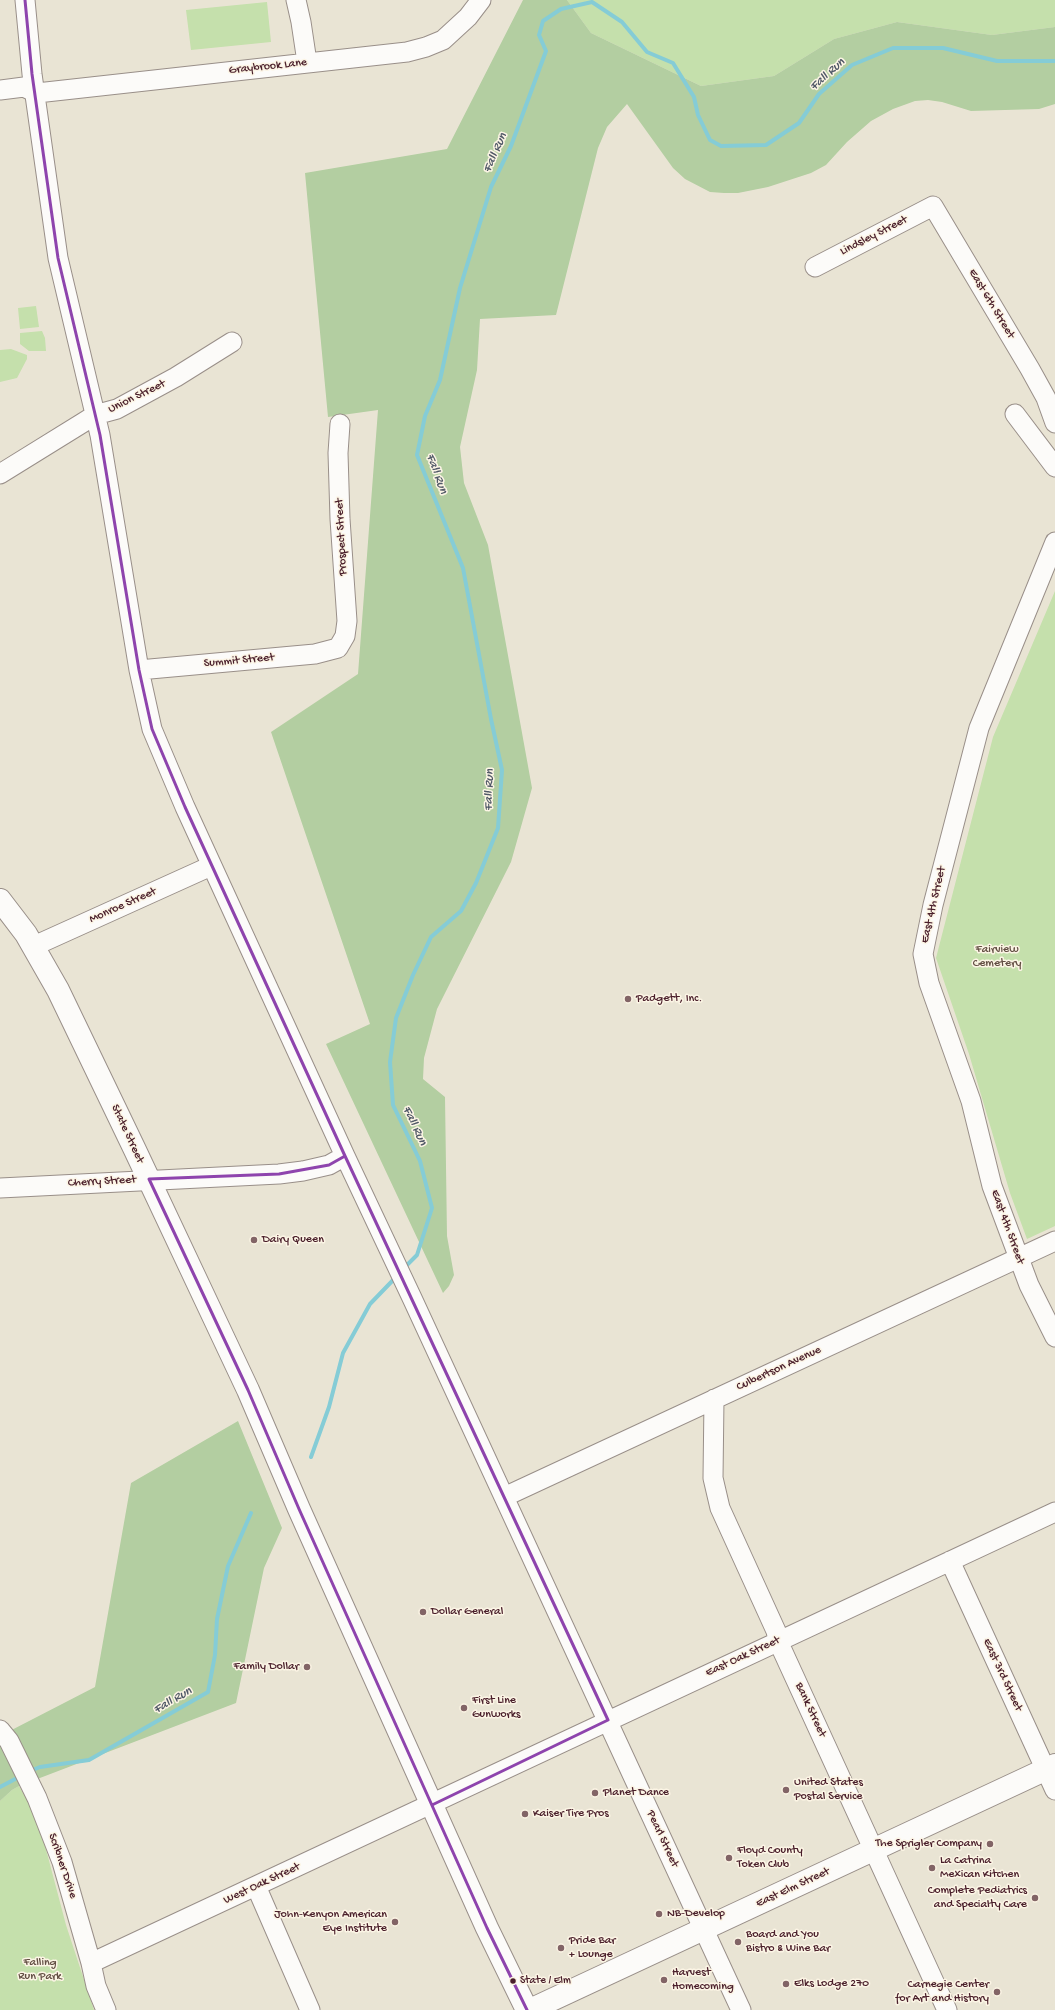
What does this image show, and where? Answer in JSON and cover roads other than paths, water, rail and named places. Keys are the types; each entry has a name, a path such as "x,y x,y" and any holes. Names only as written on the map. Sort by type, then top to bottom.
{"main road":[{"name":"State Street","path":"0,900 34,946 61,994 149,1179 248,1390 299,1509 432,1805 527,2010"},
{"name":"East Elm Street","path":"530,2010 1050,1767"}],"street":[{"name":"Pearl Street","path":"25,0 32,74 36,93 59,264 95,416 116,525 139,670 152,729 212,866 344,1156 389,1247 608,1720 740,2010"},
{"path":"296,0 301,22 306,62"},
{"name":"Graybrook Lane","path":"36,93 386,54 426,47 443,40 468,17 481,0"},
{"path":"0,90 24,87 36,93"},
{"name":"Lindsley Street","path":"815,267 933,206"},
{"name":"East 6th Street","path":"933,206 1030,369 1048,403 1055,423"},
{"name":"Union Street","path":"0,474 95,416 124,406 176,377 232,342"},
{"path":"1015,414 1055,467"},
{"name":"Prospect Street","path":"338,648 345,636 348,621 340,519 338,453 340,424"},
{"name":"East 4th Street","path":"1055,542 979,728 933,905 923,954 929,983 970,1101 992,1186 1029,1285 1055,1337"},
{"name":"Summit Street","path":"139,670 315,654 338,648"},
{"name":"Monroe Street","path":"34,946 212,866"},
{"name":"Cherry Street","path":"0,1188 149,1179 279,1174 303,1171 329,1165 344,1156"},
{"name":"Culbertson Avenue","path":"504,1497 1055,1241"},
{"name":"Bank Street","path":"714,1399 714,1478 720,1508 776,1631 778,1641 947,2010"},
{"name":"East Oak Street","path":"432,1805 608,1720 1055,1512"},
{"name":"East 3rd Street","path":"950,1561 1050,1767 1055,1790"},
{"name":"Scribner Drive","path":"0,1730 9,1741 37,1798 62,1862 91,1963 96,1986 106,2010"},
{"name":"West Oak Street","path":"91,1963 432,1805"},
{"path":"256,1886 310,2010"}],"waterway":[{"name":"Fall Run","path":"404,1268 417,1255 432,1208 420,1161 393,1105 390,1062 396,1018 413,975 431,937 461,911 476,883 498,828 502,770 463,568 417,455 425,416 440,380 460,288 491,187 511,146 546,51 539,35 543,21 561,9 592,2 622,22 647,52 673,63 694,97 698,115 710,140 721,146 766,145 799,123 819,94 852,65 893,48 943,48 997,61 1055,61"},
{"name":"Fall Run","path":"311,1457 329,1407 343,1353 370,1304 397,1276"},
{"name":"Fall Run","path":"30,1771 40,1767 89,1760 208,1692 215,1655 217,1619 228,1566 251,1513"},
{"name":"Fall Run","path":"0,1787 21,1776"}],"place":[{"name":"Padgett, Inc.","path":"628,999"},
{"name":"Dairy Queen","path":"254,1240"},
{"name":"Dollar General","path":"423,1612"},
{"name":"Family Dollar","path":"307,1667"},
{"name":"First Line Gunworks","path":"464,1708"},
{"name":"United States Postal Service","path":"786,1790"},
{"name":"Planet Dance","path":"595,1793"},
{"name":"Kaiser Tire Pros","path":"525,1814"},
{"name":"The Sprigler Company","path":"990,1844"},
{"name":"Floyd County Token Club","path":"729,1858"},
{"name":"La Catrina Mexican Kitchen","path":"932,1868"},
{"name":"Complete Pediatrics and Specialty Care","path":"1035,1898"},
{"name":"NB-Develop","path":"659,1914"},
{"name":"John-Kenyon American Eye Institute","path":"395,1922"},
{"name":"Board and You Bistro & Wine Bar","path":"738,1942"},
{"name":"Pride Bar + Lounge","path":"561,1948"},
{"name":"Harvest Homecoming","path":"664,1980"},
{"name":"State / Elm","path":"513,1981"},
{"name":"Elks Lodge 270","path":"786,1984"},
{"name":"Carnegie Center for Art and History","path":"997,1992"}],"park label":[{"name":"Fairview Cemetery","path":"997,957"},
{"name":"Falling Run Park","path":"40,1970"}]}
